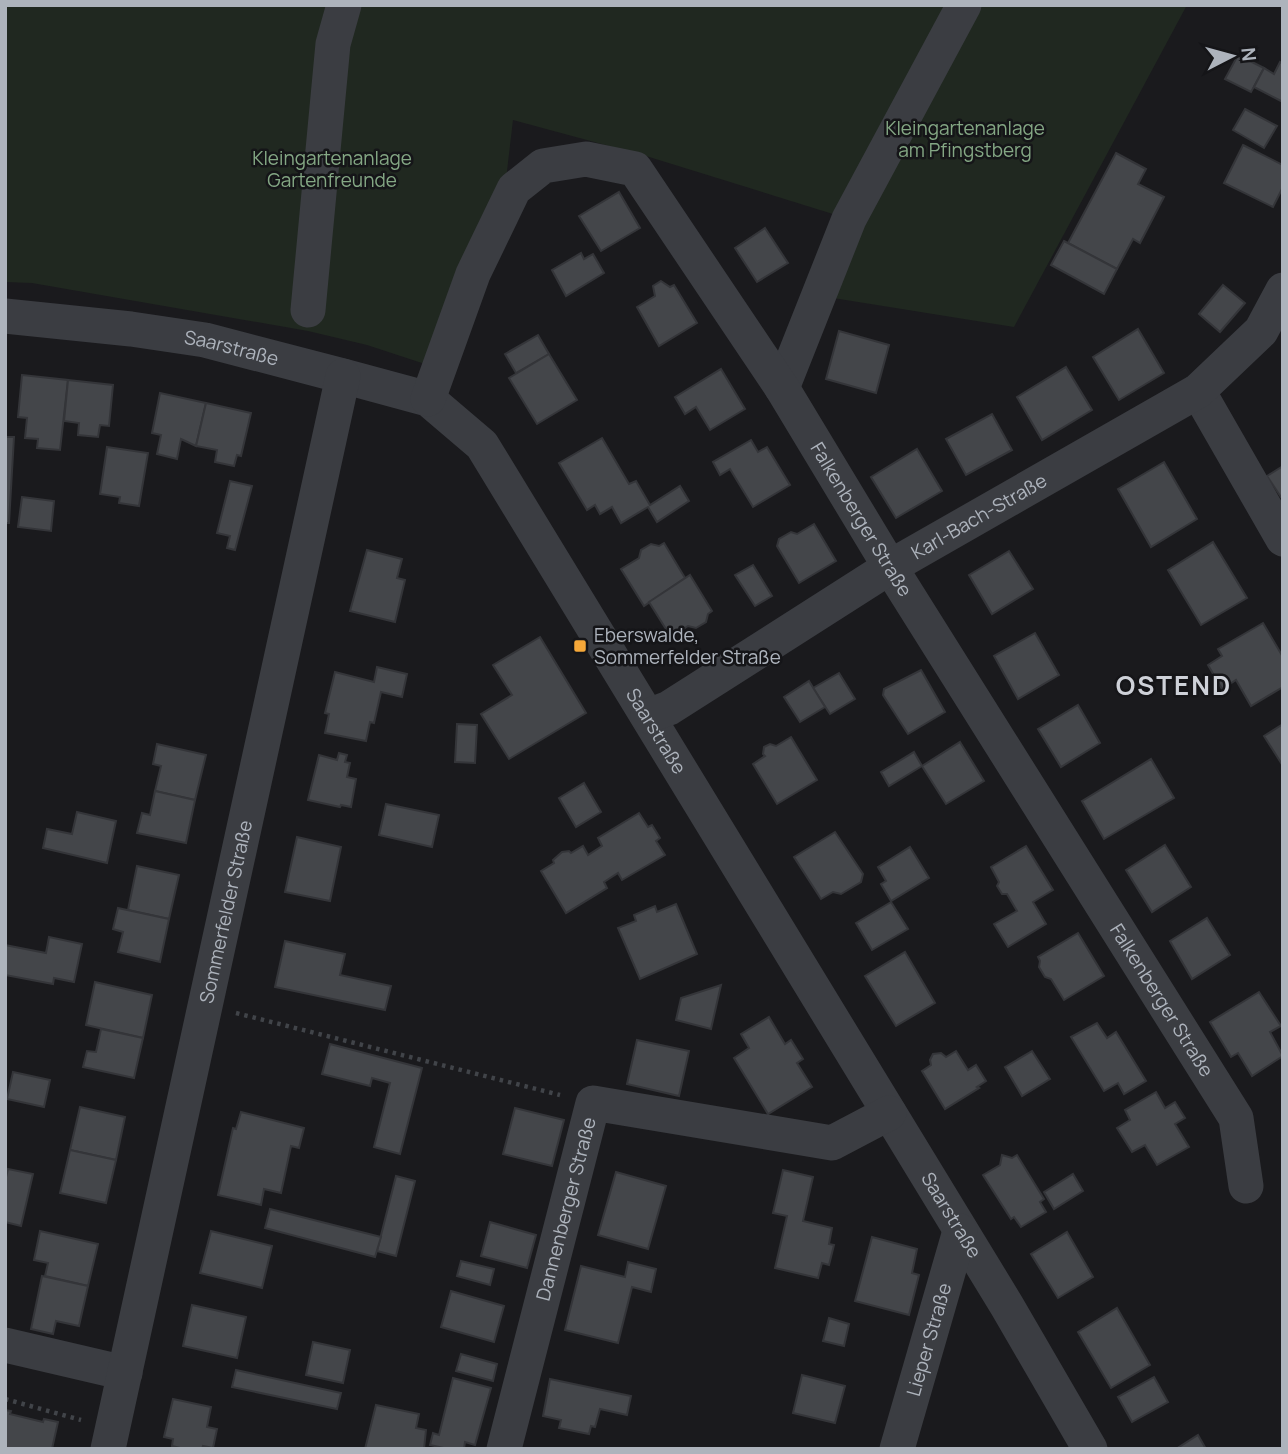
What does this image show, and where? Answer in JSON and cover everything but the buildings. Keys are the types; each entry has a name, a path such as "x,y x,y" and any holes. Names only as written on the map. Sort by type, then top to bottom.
{"street":[{"path":"308,310 333,44 344,5"},
{"path":"782,388 849,219 964,5"},
{"name":"Falkenberger Straße","path":"428,399 472,274 514,189 543,166 586,159 635,169 782,388 890,567 1237,1118 1246,1186"},
{"name":"Karl-Bach-Straße","path":"648,716 669,708 890,567 1199,391 1261,331 1283,290"},
{"name":"Saarstraße","path":"5,316 131,329 205,340 428,399 482,445 889,1113 1090,1449"},
{"name":"Sommerfelder Straße","path":"110,1438 342,376"},
{"path":"1199,391 1283,539"},
{"name":"Dannenberger Straße","path":"504,1449 593,1103 832,1143 889,1113"},
{"name":"Lieper Straße","path":"897,1449 960,1231"},
{"path":"5,1345 125,1373"}],"path":[{"path":"204,1005 593,1103"},
{"path":"5,1399 110,1438"}],"green space":[{"path":"5,5 1187,5 1014,327 827,297 849,219 646,156 513,120 505,188 428,365 367,345 308,331 32,283 5,282"}],"place":[{"name":"Eberswalde, Sommerfelder Straße","path":"580,646"}],"district":[{"name":"OSTEND","path":"1174,686"}],"park label":[{"name":"Kleingartenanlage am Pfingstberg","path":"965,139"},
{"name":"Kleingartenanlage Gartenfreunde","path":"332,169"}]}
